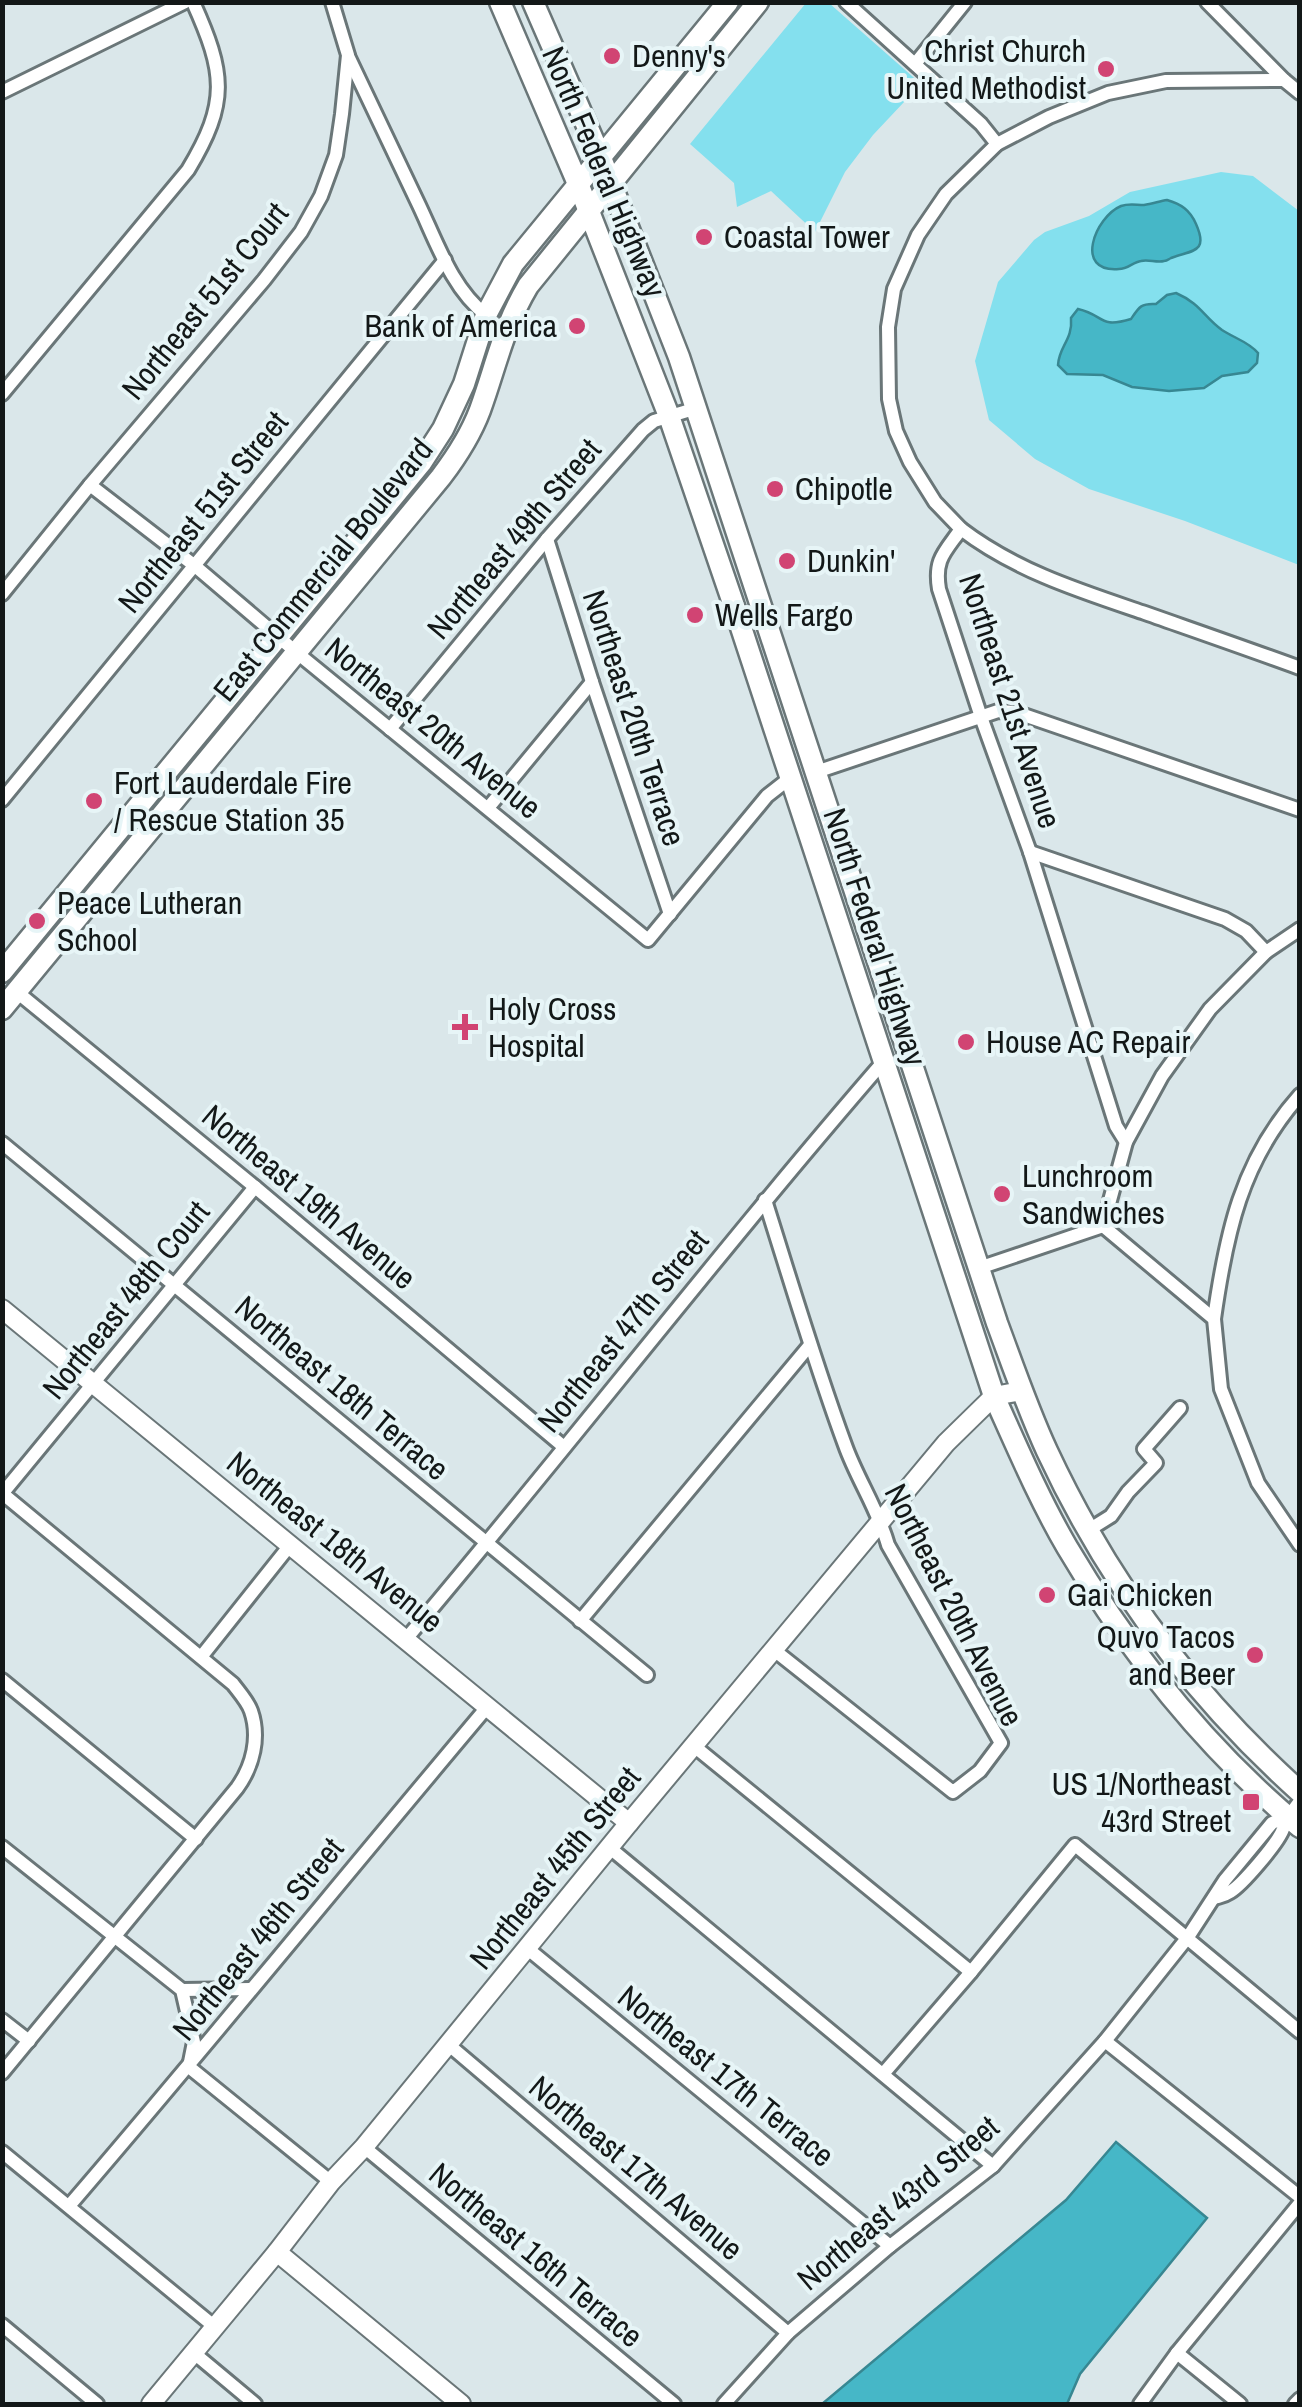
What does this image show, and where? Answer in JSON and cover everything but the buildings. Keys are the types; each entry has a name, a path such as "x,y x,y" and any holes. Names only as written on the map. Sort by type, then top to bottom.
{"main road":[{"name":"North Federal Highway","path":"500,2 589,210 669,416 994,1396 1065,1544 1122,1632 1194,1724 1295,1815"},
{"name":"North Federal Highway","path":"533,2 663,314 980,1268 1047,1452 1087,1530 1184,1673 1270,1766 1300,1792"},
{"name":"East Commercial Boulevard","path":"2,972 422,462 464,384 486,315 513,264 728,2"},
{"name":"East Commercial Boulevard","path":"2,1010 456,457 479,412 506,328 528,286 758,2"},
{"path":"582,116 602,125 627,125"},
{"path":"558,248 582,244 608,259"},
{"path":"732,600 749,614 766,620"},
{"path":"775,729 802,762 816,772"},
{"path":"790,778 803,785 831,818"},
{"path":"102,889 100,870 110,842"},
{"path":"944,1245 980,1268"}],"street":[{"path":"2,92 184,2"},
{"path":"2,394 188,170 207,140 216,115 218,69 193,2"},
{"name":"Northeast 51st Court","path":"2,594 301,232 321,196 336,155 348,55 332,2"},
{"path":"846,2 981,124 998,144"},
{"path":"914,64 965,2"},
{"path":"1207,2 1300,92"},
{"path":"348,55 464,294 486,315"},
{"name":"Northeast 21st Avenue","path":"1126,1142 1116,1126 1030,852 939,589 936,572 961,529 935,502 896,431 889,399 888,328 894,290 918,235 946,194 998,144 1108,93 1166,81 1284,80"},
{"name":"Northeast 51st Street","path":"2,800 446,260"},
{"name":"Northeast 49th Street","path":"390,729 643,430 654,422 696,408"},
{"name":"Northeast 20th Avenue","path":"90,485 648,940 670,914"},
{"path":"961,529 1021,567 1300,668"},
{"name":"Northeast 20th Terrace","path":"548,539 670,914"},
{"path":"488,808 592,682"},
{"path":"816,772 998,711 1016,712 1300,810"},
{"path":"670,914 766,796 790,778"},
{"path":"1030,852 1225,919 1246,931 1266,952"},
{"path":"1103,1226 1126,1142 1162,1076 1210,1010 1266,952 1300,930"},
{"name":"Northeast 19th Avenue","path":"17,992 564,1447"},
{"name":"Northeast 47th Street","path":"406,1639 765,1200 884,1061"},
{"path":"1300,1095 1261,1147 1244,1185 1223,1255 1214,1319 1221,1389 1258,1483 1300,1544"},
{"name":"Northeast 18th Terrace","path":"2,1143 647,1675"},
{"name":"Northeast 48th Court","path":"3,1494 255,1188"},
{"name":"Northeast 20th Avenue","path":"765,1200 853,1467 881,1520 888,1545 1000,1743 980,1771 952,1792 774,1650"},
{"path":"980,1268 1103,1226"},
{"path":"1103,1226 1214,1319"},
{"name":"Northeast 18th Avenue","path":"2,1309 630,1823"},
{"path":"580,1622 810,1344"},
{"path":"994,1396 1022,1391"},
{"name":"Northeast 45th Street","path":"151,2404 881,1520 946,1443 994,1396"},
{"path":"1087,1530 1110,1516 1156,1463 1144,1449 1180,1408"},
{"path":"2,2073 247,1774 256,1734 250,1709 233,1684 3,1494"},
{"path":"202,1656 291,1544"},
{"path":"1122,1632 1142,1616"},
{"path":"2,1680 196,1839"},
{"name":"Northeast 46th Street","path":"70,2206 488,1706"},
{"path":"694,1746 971,1972"},
{"name":"Northeast 43rd Street","path":"724,2404 788,2333 890,2246 993,2166 1105,2041 1272,1823 1295,1815"},
{"path":"883,2074 1075,1844 1300,2032"},
{"path":"2,1847 182,1990 194,2042 189,2066 331,2182"},
{"path":"610,1848 993,2166"},
{"name":"Northeast 17th Terrace","path":"528,1949 890,2246"},
{"path":"182,1990 251,1988"},
{"path":"2,2020 29,2041"},
{"path":"1105,2041 1300,2200 1140,2404"},
{"name":"Northeast 17th Avenue","path":"449,2045 788,2333"},
{"name":"Northeast 16th Terrace","path":"364,2147 674,2404"},
{"path":"2,2152 215,2327"},
{"path":"276,2252 462,2404"},
{"path":"2,2325 96,2404"},
{"path":"194,2353 254,2404"},
{"path":"1178,2353 1240,2404"},
{"path":"1294,2404 1300,2398"}],"shaded area":[{"path":"806,3 829,3 921,84 845,172 815,232 771,191 737,207 734,183 690,144"},
{"path":"1221,172 1253,176 1299,211 1299,565 1089,489 1035,459 989,420 975,361 998,282 1034,240 1089,216 1130,192"},
{"path":"1167,200 1177,203 1194,219 1201,240 1196,249 1166,261 1141,261 1122,269 1105,268 1096,262 1093,243 1112,212 1124,205"},
{"path":"1176,293 1197,306 1222,330 1254,349 1258,353 1257,363 1248,372 1222,376 1204,388 1169,391 1132,387 1103,375 1067,374 1058,365 1071,318 1078,309 1107,322 1120,322 1131,319 1144,305 1156,304"},
{"path":"1116,2142 1207,2218 1080,2374 1067,2404 822,2404 1066,2200"}],"place":[{"name":"Denny's","path":"612,56"},
{"name":"Christ Church United Methodist","path":"1106,69"},
{"name":"Coastal Tower","path":"704,237"},
{"name":"Bank of America","path":"577,326"},
{"name":"Chipotle","path":"775,489"},
{"name":"Dunkin'","path":"787,561"},
{"name":"Wells Fargo","path":"695,615"},
{"name":"Fort Lauderdale Fire / Rescue Station 35","path":"94,801"},
{"name":"Peace Lutheran School","path":"37,921"},
{"name":"Holy Cross Hospital","path":"465,1027"},
{"name":"House AC Repair","path":"966,1042"},
{"name":"Lunchroom Sandwiches","path":"1002,1194"},
{"name":"Gai Chicken","path":"1047,1595"},
{"name":"Quvo Tacos and Beer","path":"1255,1655"},
{"name":"US 1/Northeast 43rd Street","path":"1251,1802"}]}
